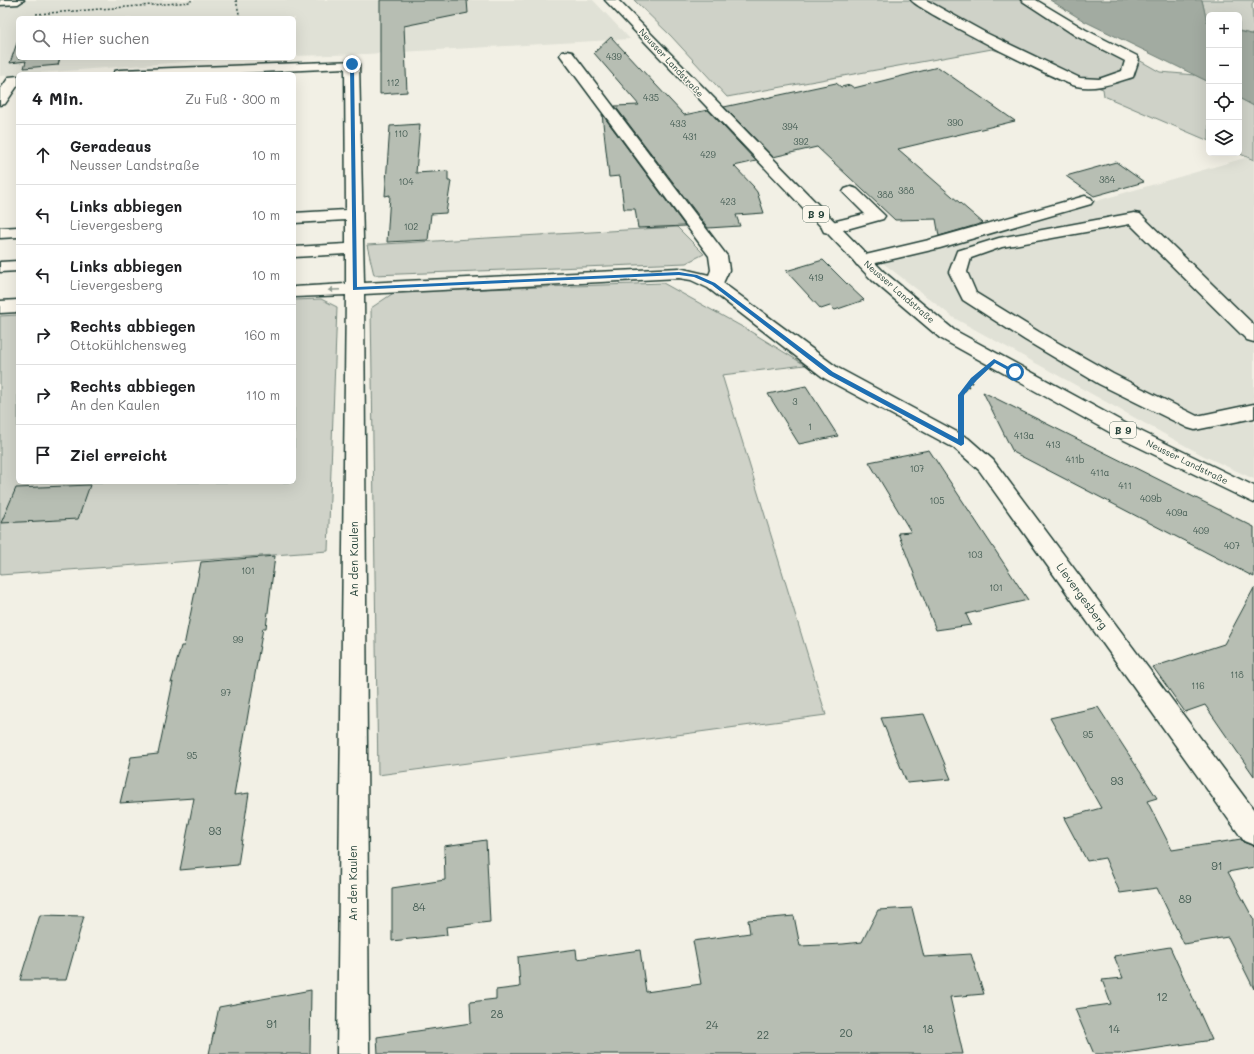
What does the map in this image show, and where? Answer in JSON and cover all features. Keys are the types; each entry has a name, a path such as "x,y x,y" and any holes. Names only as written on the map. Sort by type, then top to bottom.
{"street":[{"path":"0,1 18,0"},
{"name":"Neusser Landstraße","path":"611,0 878,276 947,334 1129,434 1250,490"},
{"path":"917,0 981,36 1077,82 1100,83 1128,74 1132,59 1081,33 1027,0"},
{"path":"567,55 718,256 720,270 714,284"},
{"name":"An den Kaulen","path":"166,72 352,64 354,289 353,1054"},
{"path":"0,101 14,80 16,80"},
{"path":"830,228 877,216 851,192"},
{"path":"863,261 934,244 1086,201"},
{"path":"296,218 353,215"},
{"path":"1254,336 1134,218 999,243 963,254 958,272 969,296 1032,336 1106,379 1195,423 1254,411"},
{"path":"0,233 16,232"},
{"path":"296,252 353,249"},
{"path":"0,267 16,266"},
{"name":"Lievergesberg","path":"296,292 679,274 696,276 714,284 831,373 961,444 986,465 1254,832"},
{"path":"0,307 16,306"}],"path":[{"path":"32,14 191,2 191,0"},
{"path":"236,0 240,16"},
{"path":"961,444 961,395 994,361"}],"shaded area":[{"path":"0,0 593,0 630,39 366,54 296,56 296,16 16,16 16,60 210,60 52,72 16,72 16,75 0,76"},
{"path":"634,0 1033,0 1160,72 1195,75 1206,80 1206,140 1104,96 1103,89 992,49 727,97 671,36"},
{"path":"1050,0 1202,0 1206,18 1206,81 1084,21"},
{"path":"1202,0 1254,0 1252,5 1254,35 1242,32 1242,12 1206,12 1206,18"},
{"path":"1242,32 1254,35 1254,106 1242,100"},
{"path":"1242,100 1254,106 1254,160 1242,155"},
{"path":"1248,157 1254,160 1254,479 1204,456 954,318 883,263"},
{"path":"677,227 704,254 686,263 374,275 367,245"},
{"path":"663,283 748,330 805,365 722,375 826,715 378,775 371,308 395,292"},
{"path":"321,299 337,307 328,551 0,575 0,316 16,315 16,484 296,484 296,300"}],"building":[{"path":"380,0 467,0 468,13 404,26 407,92 380,94"},
{"path":"611,37 684,115 708,110 756,161 734,166 754,187 764,213 736,215 740,226 708,228 615,106 639,105 594,53"},
{"path":"16,46 16,60 59,60 58,65 24,68 26,61 10,63"},
{"path":"938,67 1015,121 898,149 983,223 939,236 936,219 895,220 817,147 773,157 724,107 836,83 841,87 850,85 854,88"},
{"path":"602,114 685,226 638,228 635,209 624,209 620,176 609,177"},
{"path":"420,124 416,173 448,171 448,181 451,181 446,213 431,214 428,240 387,242 390,195 385,196 390,126"},
{"path":"1116,162 1144,182 1094,196 1066,176"},
{"path":"823,260 864,300 835,310 830,306 821,309 786,271"},
{"path":"806,386 838,436 799,444 768,394"},
{"path":"983,392 1254,527 1254,577 1013,452"},
{"path":"929,450 1028,600 966,614 971,625 936,630 898,533 911,532 869,462"},
{"path":"90,485 78,519 1,523 16,488"},
{"path":"275,556 266,628 263,628 234,795 249,793 238,865 180,870 194,798 120,803 131,757 158,754 173,682 171,683 181,646 184,646 201,562"},
{"path":"1254,588 1254,776 1205,705 1185,712 1153,667 1224,644"},
{"path":"1098,707 1157,798 1147,801 1172,850 1241,839 1243,842 1254,846 1254,867 1228,872 1254,920 1254,989 1228,937 1184,944 1157,888 1120,893 1105,858 1087,861 1064,818 1101,808 1050,718"},
{"path":"924,714 951,779 907,783 881,718"},
{"path":"486,840 490,922 446,927 447,935 392,941 392,888 445,880 444,846"},
{"path":"912,908 924,957 971,954 984,994 950,997 963,1054 378,1054 377,1037 471,1023 470,1002 496,999 496,990 520,987 518,957 576,949 577,959 640,950 646,992 701,984 693,941 750,933 748,920 794,916 800,946 843,944 862,942 878,910"},
{"path":"40,915 84,916 66,980 20,980"},
{"path":"1170,947 1212,1040 1119,1054 1094,1054 1075,1009 1111,1004 1102,980 1123,978 1114,956"},
{"path":"311,990 310,1054 209,1054 219,1007"}],"route":[{"path":"352,64 354,289 679,274 696,276 714,284 831,373 961,444 961,395 994,361 1015,372"}]}
